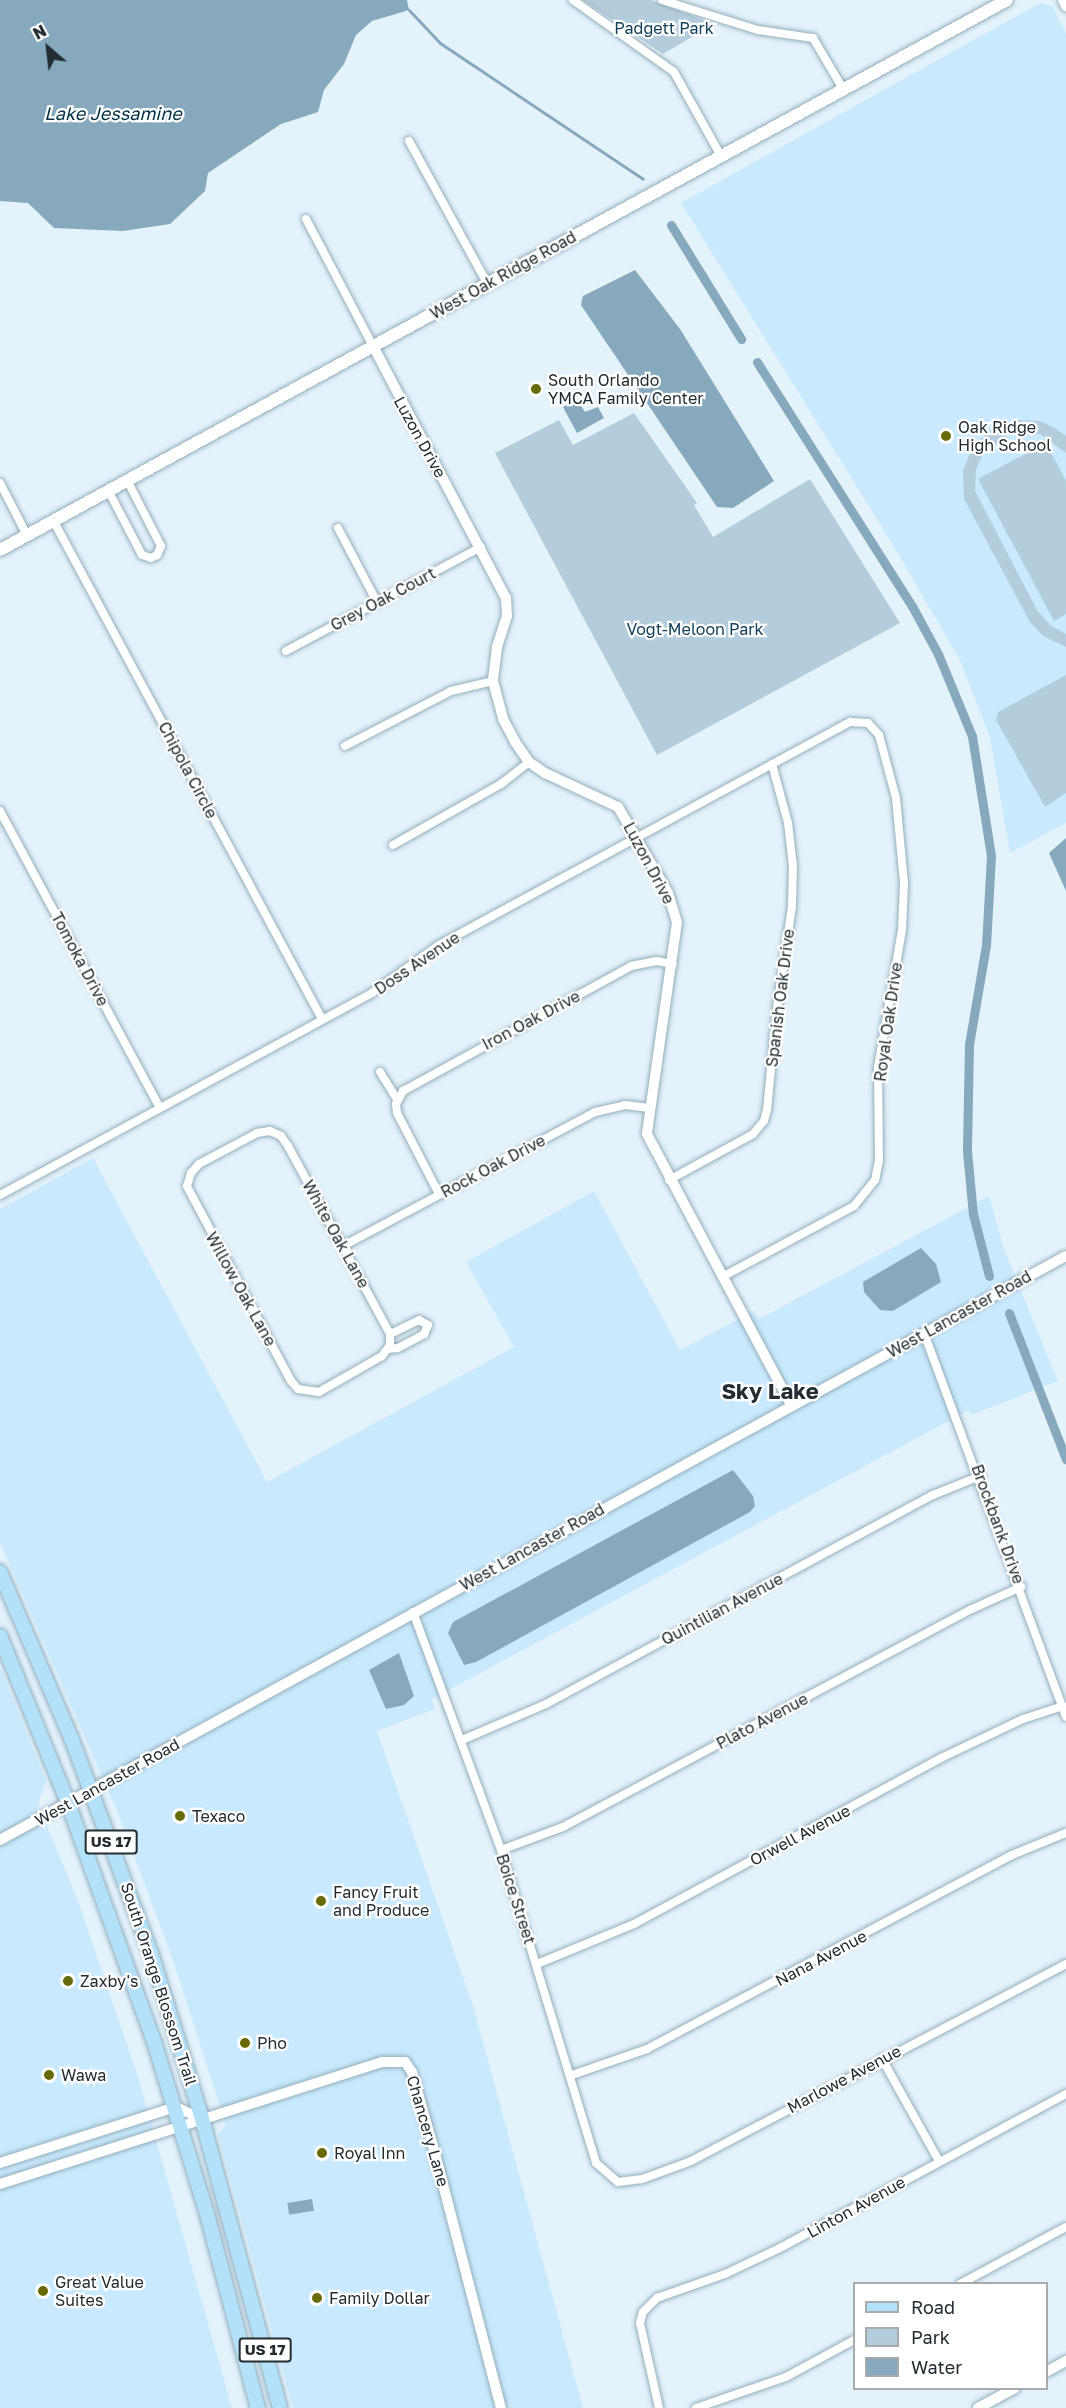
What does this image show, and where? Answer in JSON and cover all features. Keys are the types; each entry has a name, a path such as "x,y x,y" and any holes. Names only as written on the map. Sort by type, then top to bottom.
{"main road":[{"name":"West Oak Ridge Road","path":"0,549 1007,0"},
{"name":"South Orange Blossom Trail","path":"0,1572 92,1791 151,1953 202,2119 280,2408"},
{"name":"South Orange Blossom Trail","path":"0,1636 68,1803 176,2107 258,2408"}],"street":[{"path":"573,0 674,72 721,156"},
{"path":"662,0 758,30 813,39 843,89"},
{"path":"1063,0 1066,6"},
{"path":"409,141 487,284"},
{"path":"306,219 374,346"},
{"name":"Luzon Drive","path":"374,346 506,598 507,616 497,647 493,681 503,719 529,762 563,783 599,795 618,807 639,838 668,893 677,922 673,964 648,1108 646,1134 791,1406"},
{"path":"108,490 142,555 151,558 157,555 161,546 127,480"},
{"path":"0,483 27,535"},
{"name":"Chipola Circle","path":"53,520 322,1019"},
{"path":"338,528 377,602"},
{"name":"Grey Oak Court","path":"286,651 481,547"},
{"path":"345,746 451,691 493,681"},
{"name":"Doss Avenue","path":"0,1195 372,993 439,945 850,722 868,723"},
{"name":"Royal Oak Drive","path":"722,1277 854,1206 875,1180 879,1160 878,1067 902,930 904,883 896,798 879,735 868,723"},
{"path":"393,845 501,784 529,762"},
{"name":"Spanish Oak Drive","path":"669,1180 753,1134 764,1121 767,1110 777,1008 792,906 793,867 788,823 772,764"},
{"name":"Tomoka Drive","path":"0,811 160,1108"},
{"name":"Iron Oak Drive","path":"398,1099 411,1084 631,966 657,961 673,964"},
{"path":"380,1072 398,1099 399,1119 439,1194"},
{"name":"Rock Oak Drive","path":"343,1246 595,1112 625,1105 648,1108"},
{"name":"White Oak Lane","path":"228,1148 257,1133 281,1136 390,1334"},
{"name":"Willow Oak Lane","path":"228,1148 199,1164 187,1186 291,1381 298,1389 319,1392 353,1373 388,1349"},
{"name":"West Lancaster Road","path":"0,1840 1066,1256"},
{"path":"419,1320 428,1326 423,1334 398,1348 388,1349 390,1334 419,1320"},
{"name":"Brockbank Drive","path":"924,1333 980,1476 1066,1717"},
{"name":"Quintilian Avenue","path":"462,1740 546,1704 933,1495 980,1476"},
{"name":"Plato Avenue","path":"501,1850 563,1827 972,1609 1021,1587"},
{"name":"Boice Street","path":"413,1612 501,1850 572,2075 596,2163 618,2182"},
{"name":"Orwell Avenue","path":"537,1964 634,1924 941,1758 1023,1719 1063,1706"},
{"name":"Nana Avenue","path":"572,2075 647,2049 1012,1855 1066,1833"},
{"name":"Marlowe Avenue","path":"618,2182 642,2179 691,2161 1066,1964"},
{"name":"Chancery Lane","path":"202,2119 391,2059 409,2066 466,2265 501,2408"},
{"path":"882,2059 939,2161"},
{"name":"Linton Avenue","path":"659,2408 642,2338 644,2312 657,2298 725,2274 780,2248 1066,2094"},
{"path":"0,2163 176,2107 202,2119"},
{"path":"0,2184 202,2119"},
{"path":"962,2282 1066,2227"},
{"path":"696,2408 786,2377 853,2341"},
{"path":"1048,2371 1066,2361"},
{"path":"978,2408 1011,2390"}],"shaded area":[{"name":"Oak Ridge High School","path":"1040,3 1052,6 1066,33 1066,823 1010,853 990,737 960,660 893,545 681,203"},
{"path":"93,1158 267,1482 514,1347 466,1262 594,1191 680,1350 754,1311 759,1319 989,1196 1004,1249 1058,1381 971,1415 969,1410 432,1699 435,1709 377,1731 473,2006 583,2408 293,2408 218,2134 226,2125 174,1963 120,1818 0,1542 0,1209"},
{"path":"0,1667 46,1781 38,1804 79,1904 138,2077 232,2408 0,2408"}],"green space":[{"name":"Padgett Park","path":"583,0 651,0 714,24 663,54"},
{"name":"Vogt-Meloon Park","path":"634,413 697,503 694,505 713,537 810,479 900,623 657,755 495,453 559,420 573,445"},
{"path":"1018,420 1040,421 1055,428 1066,436 1066,453 1040,434 1008,435 983,454 976,470 975,491 1037,610 1050,625 1066,634 1066,647 1043,636 1030,622 964,499 963,470 973,446 990,430"},
{"path":"1046,443 1066,481 1066,614 1054,621 978,479"},
{"path":"1066,675 1066,793 1045,807 996,720 998,712"}],"water":[{"name":"Lake Jessamine","path":"0,0 407,0 409,10 372,21 356,35 344,64 324,90 318,112 281,124 208,173 205,191 170,224 123,231 54,228 28,203 0,201"},
{"path":"635,270 680,329 774,481 733,508 717,507 581,305 583,296"},
{"path":"577,399 585,412 598,407 604,418 577,433 563,407"},
{"path":"1066,838 1066,891 1049,853"},
{"path":"921,1248 936,1264 941,1282 893,1311 880,1310 864,1292 863,1282"},
{"path":"733,1470 753,1496 755,1506 750,1512 476,1662 464,1665 448,1633 453,1622"},
{"path":"399,1653 414,1696 404,1705 386,1709 369,1670"},
{"path":"312,2199 314,2211 289,2215 287,2203"}],"waterway":[{"path":"409,10 440,43 643,179"},
{"path":"671,225 741,339"},
{"path":"757,362 912,606 938,654 972,736 991,856 986,945 969,1044 967,1151 973,1214 989,1276"},
{"path":"1009,1313 1066,1459"}],"place":[{"name":"South Orlando YMCA Family Center","path":"536,389"},
{"name":"Oak Ridge High School","path":"946,436"},
{"name":"Texaco","path":"180,1816"},
{"name":"Fancy Fruit and Produce","path":"321,1901"},
{"name":"Zaxby's","path":"68,1981"},
{"name":"Pho","path":"245,2043"},
{"name":"Wawa","path":"49,2075"},
{"name":"Royal Inn","path":"322,2153"},
{"name":"Great Value Suites","path":"43,2291"},
{"name":"Family Dollar","path":"317,2298"}],"district":[{"name":"Sky Lake","path":"770,1391"}]}
